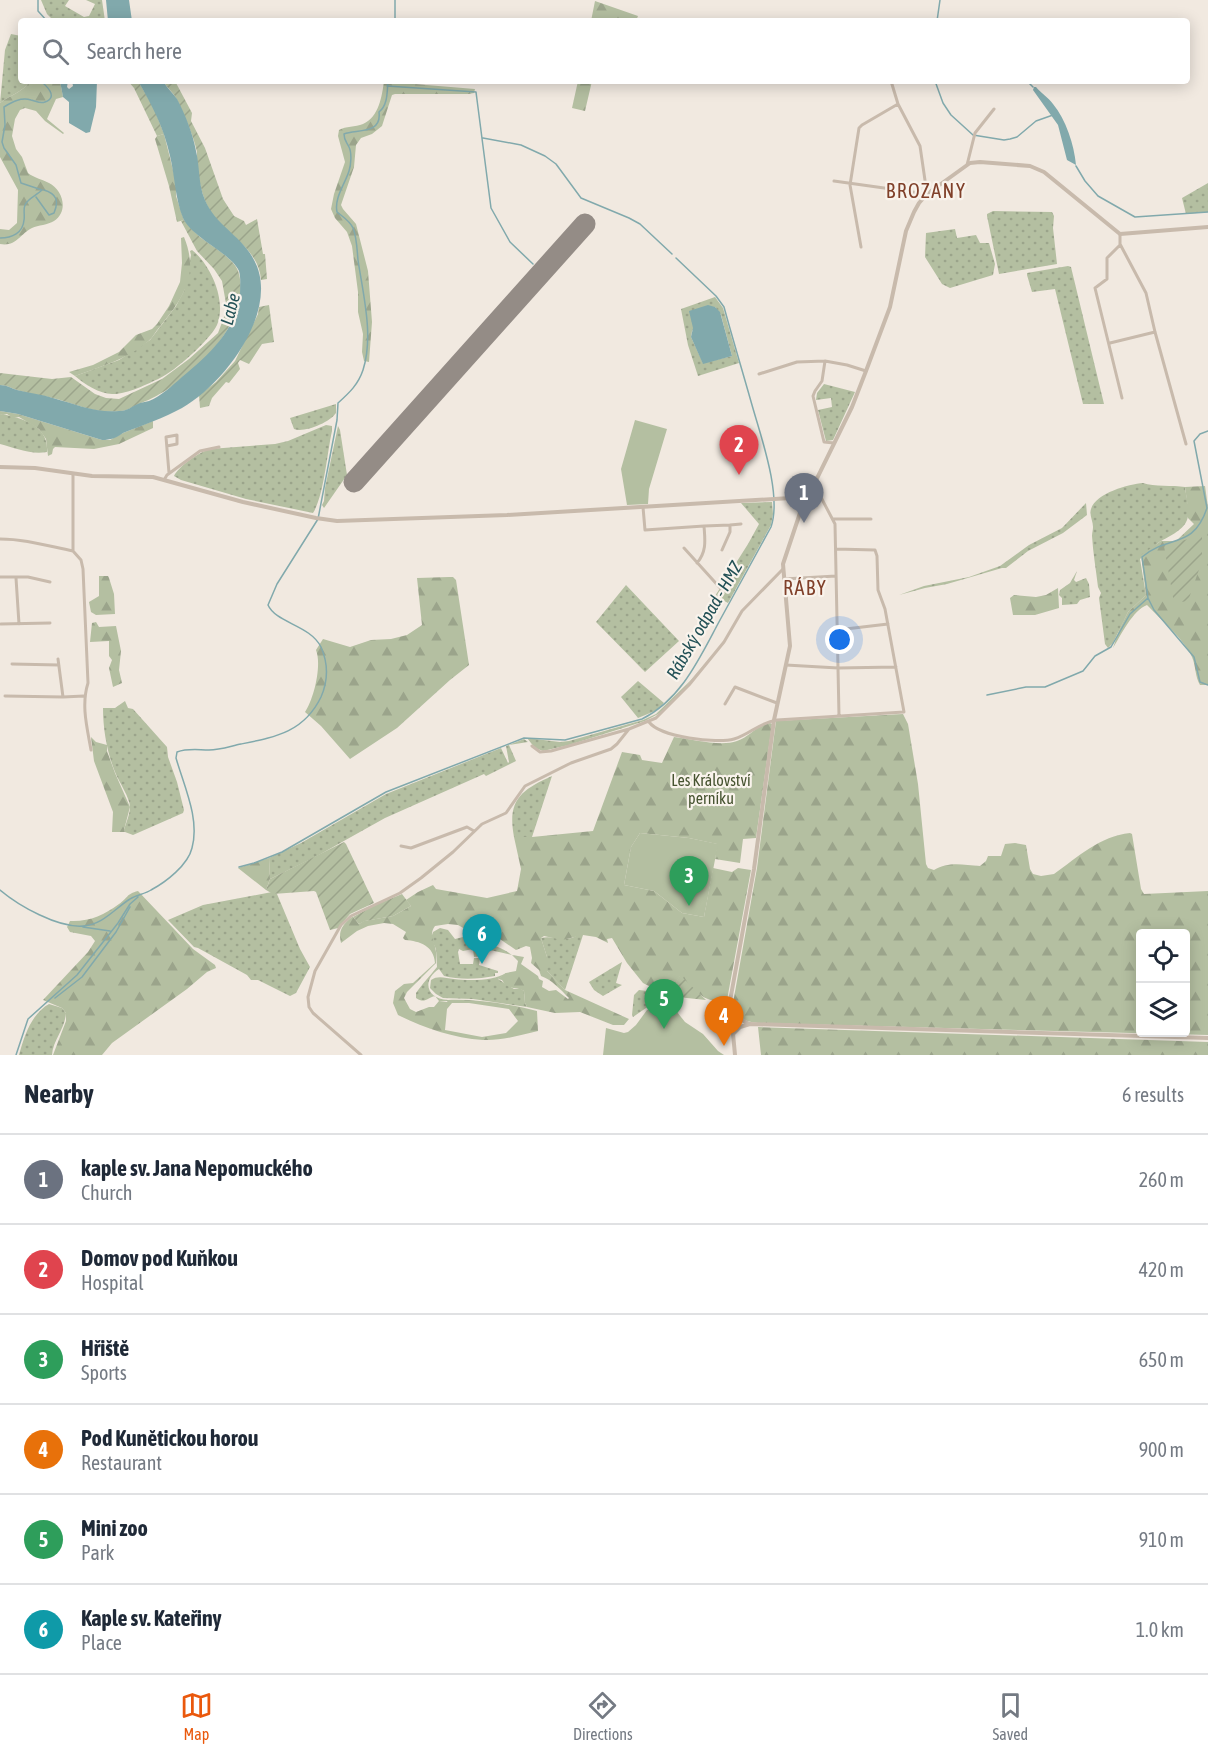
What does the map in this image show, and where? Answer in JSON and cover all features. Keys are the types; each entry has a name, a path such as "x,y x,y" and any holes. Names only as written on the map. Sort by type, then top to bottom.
{"street":[{"path":"892,84 898,104 920,146 927,194"},
{"path":"861,247 850,183 861,126 898,104"},
{"path":"967,165 974,135 994,109"},
{"path":"735,1055 730,1001 754,869 774,720 790,639 783,569 787,549 807,497 852,407 890,308 908,227 917,206 927,194 967,165 980,162 1037,167 1120,234 1208,227"},
{"path":"834,181 927,194"},
{"path":"1120,234 1120,245 1144,289 1186,444"},
{"path":"1120,245 1107,258 1107,279 1095,288 1122,398"},
{"path":"1109,343 1155,332"},
{"path":"759,374 797,362 825,361 866,371"},
{"path":"825,361 822,381 813,396 824,442 834,443"},
{"path":"167,446 169,473"},
{"path":"164,480 169,473 200,451 219,447"},
{"path":"0,467 35,468 92,476 153,477 243,502 337,521 476,516 807,497"},
{"path":"73,474 73,551"},
{"path":"814,484 835,524 839,716"},
{"path":"643,506 645,530 741,524"},
{"path":"834,519 871,519"},
{"path":"723,550 730,532 730,525"},
{"path":"697,562 705,550 704,526"},
{"path":"0,539 23,540 73,551 81,560 84,578 88,683 84,696 84,707 91,750"},
{"path":"684,548 722,590"},
{"path":"649,722 654,727 673,734 730,740 761,723 774,720 904,712 885,609 878,590 875,550 836,549"},
{"path":"532,746 538,752 547,752 649,722 682,694 720,648 742,610 783,569"},
{"path":"784,579 836,576"},
{"path":"0,577 28,577 50,582"},
{"path":"16,578 19,624"},
{"path":"1,624 50,623"},
{"path":"837,630 888,624"},
{"path":"58,659 63,697"},
{"path":"12,664 59,665"},
{"path":"786,664 838,668 896,667"},
{"path":"725,704 735,687 777,703"},
{"path":"5,696 84,696"},
{"path":"361,1055 309,1007 308,998 315,971 341,925 351,916 400,893 444,859 485,822 506,813 521,789 528,784 571,763 611,749 618,744 629,729"},
{"path":"401,846 411,848 467,827 474,831"},
{"path":"731,1011 750,1024"},
{"path":"733,1034 740,1027 750,1024 1208,1038"}],"green space":[{"path":"41,0 69,0 65,6 84,17 89,16 95,4 86,0 102,0 105,18 51,18"},
{"path":"595,1 638,16 637,18 592,18"},
{"path":"11,34 18,35 18,84 28,84 0,103 5,50"},
{"path":"61,84 63,97 56,99 47,119 64,133 45,121 36,111 25,108 20,110 15,119 12,136 28,173 58,190 63,206 62,212 54,221 32,228 10,244 0,244 0,229 9,230 17,223 18,190 0,157 0,103 27,85"},
{"path":"131,84 140,84 154,108 164,134 157,136"},
{"path":"165,84 177,84 192,113 191,121 205,148 223,199 234,216 244,221 246,225 257,219 263,254 265,254 267,279 261,280 259,269 249,251 209,209 200,185 197,152 176,97"},
{"path":"384,84 475,89 474,93 469,94 392,95 382,126 372,134 361,138 356,145 354,167 341,205 356,224 368,271 372,322 369,362 364,361 362,352 363,334 358,312 358,292 352,246 347,232 335,218 331,209 345,162 338,136 339,130 368,121 379,106"},
{"path":"577,84 591,84 585,111 572,108"},
{"path":"164,134 176,182 176,196 184,220 177,222 155,139"},
{"path":"1208,183 1208,212 1186,214 1182,198"},
{"path":"993,211 1052,212 1057,264 999,274 987,216"},
{"path":"184,220 200,237 228,258 239,274 240,294 235,314 211,352 194,369 158,395 123,411 111,412 94,410 0,385 0,373 52,379 71,377 95,394 119,399 162,379 218,333 227,309 222,281 197,251 181,221"},
{"path":"955,229 957,238 976,235 980,243 989,243 995,264 993,275 950,288 942,284 925,257 926,233"},
{"path":"184,237 190,264 186,287 174,308 151,338 130,354 112,362 75,376 69,372 93,365 119,352 136,335 152,329 157,324 169,306 180,282 181,238"},
{"path":"192,250 211,274 220,305 217,325 208,338 166,375 130,391 107,394 87,385 75,376 119,360 150,340 176,306 184,291"},
{"path":"1071,267 1104,404 1083,404 1055,289 1032,292 1027,275 1027,273"},
{"path":"715,297 723,308 739,363 698,376 688,345 681,309","holes":["715,307 721,315 732,356 703,363 691,337 692,331"]},
{"path":"269,305 274,342 262,344 249,364 240,360 238,363 240,369 229,383 226,382 212,398 209,406 200,408 199,395 216,382 235,361 258,314 259,307"},
{"path":"824,384 855,392 833,440 826,441 818,410 832,407 831,398 816,400 817,393"},
{"path":"336,404 336,413 322,424 310,428 294,429 290,418"},
{"path":"0,411 18,414 102,440 110,440 153,421 153,428 119,444 94,449 55,447 52,454 48,456 46,439 39,429 19,417 0,415"},
{"path":"0,415 19,418 39,429 47,443 47,452 29,452 0,444"},
{"path":"635,420 667,429 649,489 648,504 627,505 621,469"},
{"path":"326,425 332,426 332,431 323,485 313,513 246,499 174,476 189,460 210,449 275,444"},
{"path":"338,426 347,475 324,508 322,505"},
{"path":"1143,483 1185,487 1188,516 1182,527 1158,543 1140,559 1146,595 1128,612 1113,643 1108,648 1105,644 1099,598 1101,593 1098,587 1095,562 1091,509 1099,498 1106,494 1122,487"},
{"path":"1205,486 1208,507 1208,685 1200,685 1188,650 1147,605 1132,617 1113,648 1128,612 1146,595 1141,555 1161,541 1176,541 1194,524 1188,518 1185,487"},
{"path":"772,502 771,525 728,603 715,596 759,524 741,503"},
{"path":"1086,503 1087,515 1063,533 1028,551 1006,568 899,595 924,586 969,577 1000,566 1029,545 1062,528"},
{"path":"1202,535 1202,561 1188,601 1174,603 1164,546"},
{"path":"1077,571 1074,580 1076,582 1086,578 1090,597 1080,600 1077,604 1062,605 1060,590 1070,583"},
{"path":"99,576 109,578 114,594 115,614 96,615 91,612 89,602 99,596"},
{"path":"453,577 456,580 469,665 397,728 350,759 321,726 305,712 316,682 318,656 316,650 323,639 350,647 371,640 407,635 422,625 417,578"},
{"path":"626,585 679,641 645,672 596,622"},
{"path":"1058,588 1059,608 1035,615 1013,615 1010,598 1014,595 1036,597 1046,595"},
{"path":"96,622 99,627 116,626 121,651 119,670 122,683 113,687 109,668 112,660 109,656 109,641 90,642 92,623"},
{"path":"712,655 680,694 660,713 645,721 543,751 535,748 527,738 569,741 643,720 656,714 690,681"},
{"path":"638,681 664,703 655,711 638,718 621,697"},
{"path":"125,701 128,708 133,709 167,747 184,810 183,813 133,835 124,830 130,803 110,757 103,716 103,708 115,708"},
{"path":"903,714 908,724 918,784 928,868 934,870 962,864 980,866 988,856 1001,856 1005,844 1015,843 1026,845 1033,874 1041,876 1054,874 1099,843 1130,833 1141,889 1144,894 1208,891 1208,1035 1190,1035 1190,929 1136,929 1136,1033 748,1021 737,1012 733,1003 757,868 776,721"},
{"name":"Les Království perníku","path":"765,724 772,724 756,838 743,839 740,863 715,859 717,844 689,838 640,833 631,847 624,885 654,891 682,913 704,917 713,868 732,872 738,868 751,870 727,1000 713,1001 701,995 680,976 668,996 643,983 627,963 612,938 607,939 608,943 596,937 583,935 562,940 544,936 541,938 547,957 547,971 565,990 629,1019 624,1025 613,1025 580,1012 555,1013 527,1007 524,991 509,987 498,979 506,973 516,971 518,961 512,955 524,957 521,964 543,981 542,987 549,991 556,990 569,998 552,982 541,976 539,970 531,963 530,947 526,946 516,950 491,933 474,928 465,929 458,925 448,924 435,926 432,936 436,963 407,992 404,998 410,1009 416,1012 434,1007 439,1001 459,1000 493,1002 537,1011 538,1031 497,1040 472,1039 439,1032 398,1015 393,1003 395,991 404,984 413,983 435,963 429,949 403,938 406,932 393,924 384,923 357,931 341,943 342,928 352,917 359,924 393,916 411,906 406,900 433,885 436,889 487,898 517,891 521,869 514,837 593,831 622,752 640,755 642,760 662,763 674,737 730,743","holes":["452,1003 509,1009 518,1021 506,1033 482,1037 445,1030 447,1009"]},
{"path":"91,737 96,742 107,745 115,773 130,807 125,832 112,832 113,812 94,761"},
{"path":"524,739 528,742 509,745 516,761 385,818 270,879 269,858 301,843 386,794 501,748 508,763 506,746"},
{"path":"552,776 532,837 514,837 513,814 519,798 532,786"},
{"path":"640,833 689,838 718,844 704,917 682,913 654,891 624,885 631,847"},
{"path":"344,842 374,903 350,914 338,928 330,930 316,892 273,894 266,890 270,879"},
{"path":"269,858 270,879 266,890 238,868"},
{"path":"138,891 193,949 216,968 207,972 112,1043 102,1055 53,1055 66,1021 66,1013 62,1008 43,1000 88,952 95,941 91,936 70,932 67,927 70,921 90,919 102,914 119,904 131,893"},
{"path":"272,892 277,894 310,967 296,993 290,996 258,980 251,980 247,975 194,947 168,920 203,905"},
{"path":"402,894 411,906 393,916 359,924 353,917 375,905"},
{"path":"440,928 448,930 455,939 463,937 493,945 512,955 481,948 480,956 474,957 473,949 463,951 459,949 460,964 473,964 474,958 480,958 479,965 498,971 498,973 495,973 495,976 463,979 444,976 439,969 433,974 428,984 431,993 435,996 422,1000 416,998 416,993 437,967 436,949 431,938 433,932"},
{"path":"583,935 565,990 547,971 547,957 541,938 564,939"},
{"path":"622,962 616,983 622,985 603,996 594,990 589,982"},
{"path":"506,973 498,979 514,989 524,991 527,1007 473,999 443,998 430,988 431,980 436,978 482,980"},
{"path":"680,975 706,1000 668,996"},
{"path":"639,990 661,998 662,1002 646,1008 633,1017 634,995"},
{"path":"669,1002 685,1022 703,1034 724,1055 603,1055 606,1028 628,1032 647,1010"},
{"path":"49,1004 62,1008 66,1013 52,1055 19,1055 33,1020"},
{"path":"758,1027 1208,1042 1208,1055 761,1055"}],"water":[{"path":"106,0 129,0 132,18 108,18"},
{"path":"61,84 68,84 69,89 73,84 97,84 96,107 90,132 86,133 69,123 69,102 63,97"},
{"path":"140,84 165,84 177,99 193,138 201,188 209,209 243,244 254,260 260,279 260,300 254,322 244,343 231,364 199,397 168,415 108,440 0,411 0,385 93,409 110,411 122,411 149,401 162,394 211,351 233,319 240,294 239,271 235,264 194,232 183,218 178,203 172,164 153,108"},
{"path":"1034,87 1051,102 1062,117 1071,141 1076,165 1067,160 1058,125 1033,90"},
{"path":"708,305 720,312 732,356 703,364 691,337 693,328 689,311"}],"waterway":[{"path":"38,0 38,11 44,18"},
{"path":"395,0 395,18"},
{"path":"937,18 940,0"},
{"path":"0,238 13,236 22,228 26,203 42,190 21,183 16,165 4,148 2,142 5,125 4,107 20,100 27,99 41,103 49,100 51,94 44,84"},
{"path":"0,890 17,903 51,920 73,926 83,926 103,919 130,899 163,882 181,867 190,854 194,837 193,814 176,758 177,752 217,749 266,739 288,731 306,718 321,697 326,672 321,647 309,634 278,616 268,605 277,584 318,519 337,420 338,403 359,380 366,357 368,329 355,236 352,226 337,212 336,207 351,162 350,150 344,134 367,130 376,124 379,112 386,102 388,84"},
{"path":"936,84 943,103 951,115 973,135 1010,139 1017,137 1036,121 1053,115"},
{"path":"1030,84 1033,87"},
{"name":"Rábský odpad - HMZ","path":"387,86 476,92 491,208 510,242 533,264"},
{"name":"Rábský odpad - HMZ","path":"483,138 521,145 545,156 556,164 581,198 640,224 672,254"},
{"path":"1076,166 1098,196 1135,217 1208,212"},
{"path":"36,197 49,215 54,213 56,198 44,190"},
{"name":"Rábský odpad - HMZ","path":"239,867 282,852 386,792 524,738 565,740 642,719 656,711 679,689 705,648 771,527 774,499 765,449 724,307 716,296 676,258"},
{"path":"1208,431 1200,434 1194,441 1207,508 1201,521 1187,536 1152,550 1142,557 1148,598 1154,610 1194,657 1200,682 1208,685"},
{"path":"987,695 1026,687 1045,687 1083,671 1095,656 1111,647 1130,614 1148,598"},
{"path":"16,1055 28,1019 77,975 130,904 138,897"},
{"path":"55,998 82,977 116,932 130,907"},
{"path":"83,927 110,931"}],"runway":[{"path":"354,482 585,224"}],"place":[{"name":"Domov pod Kuňkou","path":"739,475"},
{"name":"kaple sv. Jana Nepomuckého","path":"804,523"},
{"name":"Hřiště","path":"689,906"},
{"name":"Kaple sv. Kateřiny","path":"482,964"},
{"name":"Mini zoo","path":"664,1029"},
{"name":"Pod Kunětickou horou","path":"724,1046"}],"district":[{"name":"BROZANY","path":"926,190"},
{"name":"RÁBY","path":"805,587"}],"water label":[{"name":"Labe","path":"230,309"}]}
